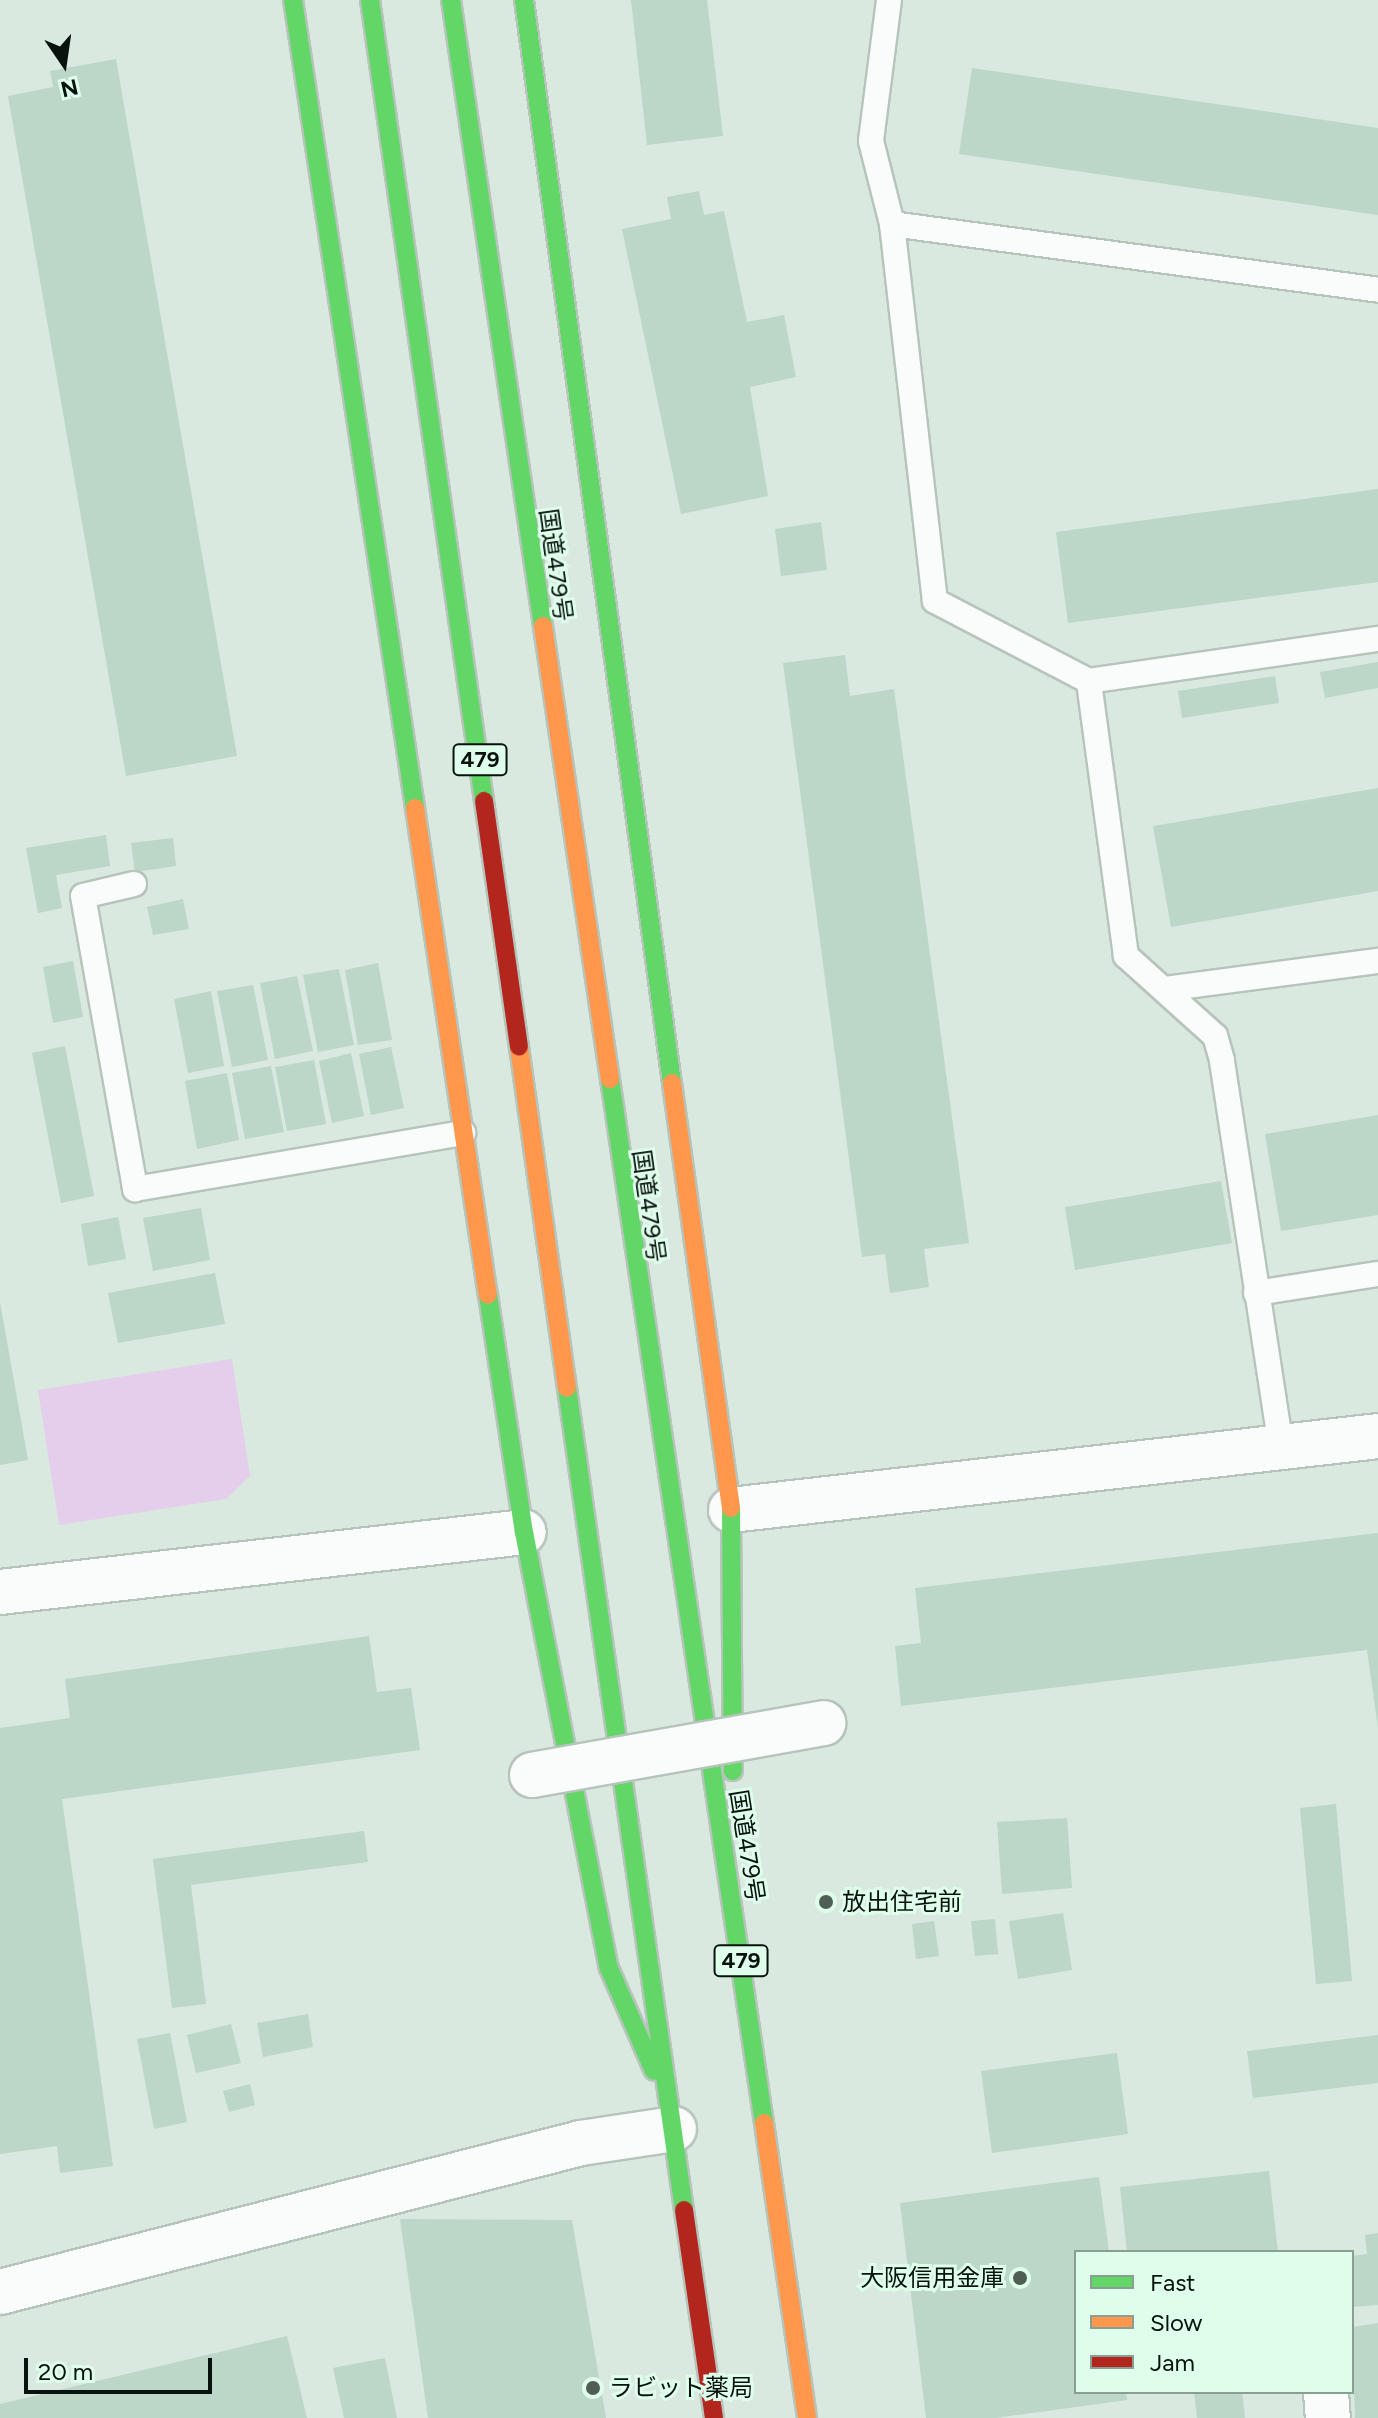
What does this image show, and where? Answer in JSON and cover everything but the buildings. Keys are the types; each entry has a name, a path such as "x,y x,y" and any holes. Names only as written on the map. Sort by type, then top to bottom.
{"highway":[{"path":"293,0 524,1532 609,1968 672,2118"},
{"name":"479","path":"370,0 589,1519 714,2418"},
{"name":"国道479号","path":"451,0 668,1505 735,1917 807,2418"},
{"path":"524,0 731,1510 735,1917"}],"street":[{"path":"731,1510 1378,1436"},
{"path":"0,1592 524,1532"},
{"path":"532,1775 823,1723"},
{"path":"0,2292 672,2118"},
{"path":"1326,2394 1328,2418"}],"lane":[{"path":"889,0 871,141 892,224 935,601 1089,681 1378,639"},
{"path":"892,224 1378,290"},
{"path":"1089,681 1126,956 1215,1036 1222,1060 1281,1447"},
{"path":"134,884 83,896 135,1189 463,1133"},
{"path":"1164,989 1378,961"},
{"path":"1256,1293 1378,1274"}],"shaded area":[{"path":"232,1359 250,1476 226,1499 59,1525 38,1390"}],"traffic: fast":[{"path":"293,0 415,808"},
{"path":"370,0 484,801"},
{"path":"451,0 543,626"},
{"path":"524,0 672,1083"},
{"path":"610,1079 764,2123"},
{"path":"488,1295 524,1532 609,1968 654,2071"},
{"path":"567,1388 684,2210"},
{"path":"731,1508 733,1771"}],"traffic: slow":[{"path":"543,626 610,1079"},
{"path":"415,808 488,1295"},
{"path":"519,1047 567,1388"},
{"path":"672,1083 731,1508"},
{"path":"764,2123 807,2418"}],"traffic: jam":[{"path":"484,801 519,1047"},
{"path":"684,2210 714,2418"}],"place":[{"name":"放出住宅前","path":"826,1902"},
{"name":"大阪信用金庫","path":"1020,2278"},
{"name":"ラビット薬局","path":"593,2388"}]}
